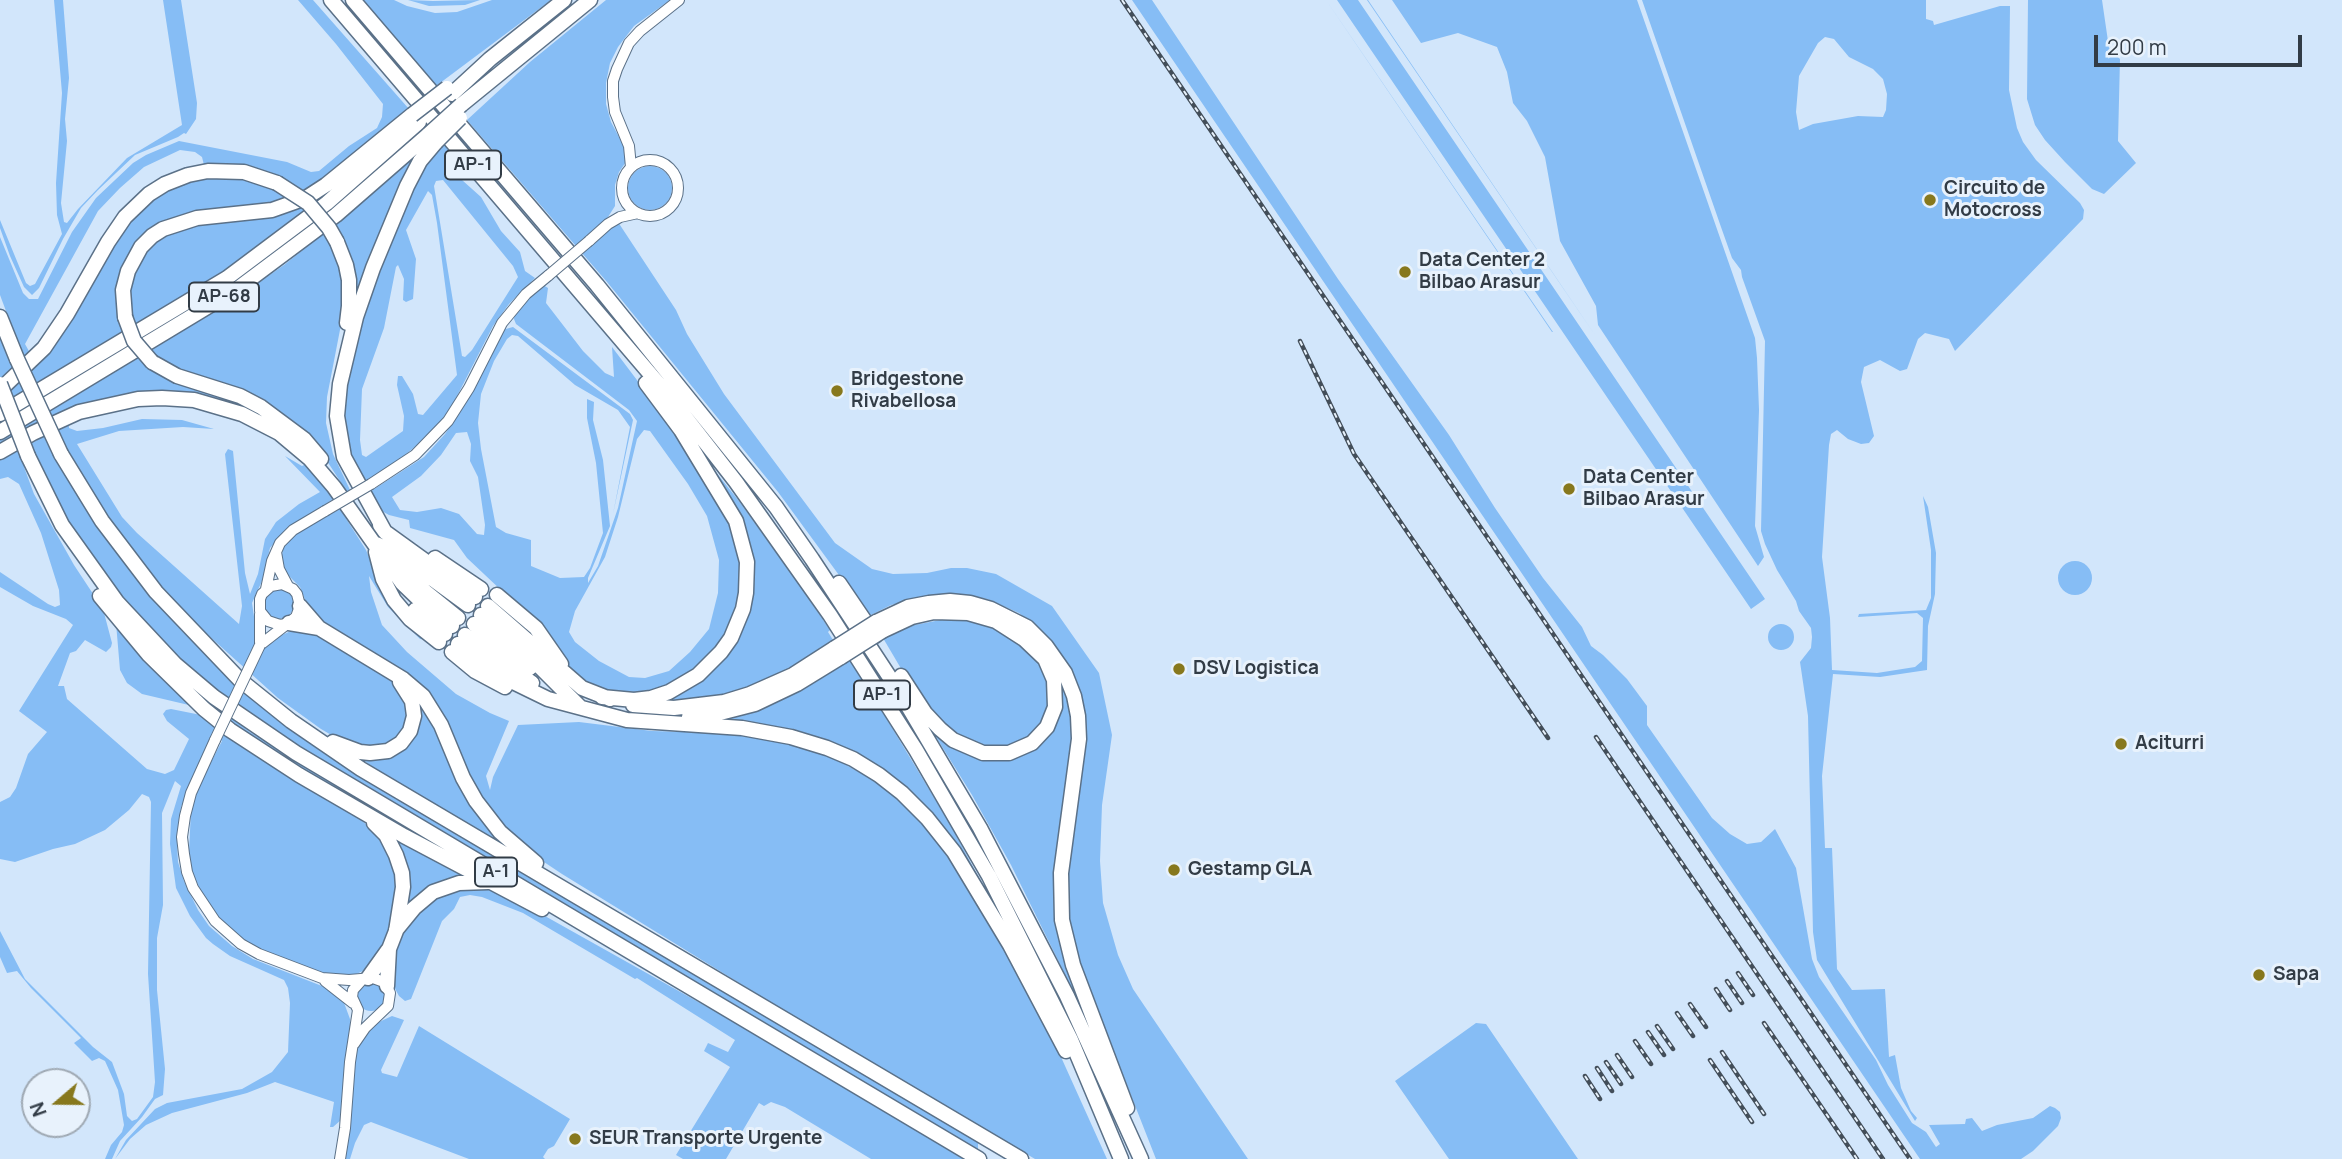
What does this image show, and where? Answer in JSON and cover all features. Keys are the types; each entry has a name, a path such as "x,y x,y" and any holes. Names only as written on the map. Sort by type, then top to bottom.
{"highway":[{"name":"AP-1","path":"331,0 614,331 711,450 789,554 910,739 976,853 1071,1040 1121,1159"},
{"name":"AP-1","path":"353,0 597,285 776,507 878,659 980,828 1067,996 1140,1158"},
{"name":"AP-68","path":"0,432 237,289 336,215 432,138 457,100 490,59 564,0"},
{"name":"AP-68","path":"0,414 227,278 327,203 415,119 457,100 590,0"},
{"path":"415,119 306,198 272,210 179,222 152,236 141,247 128,271 123,290 125,317 134,341 152,362 177,376 240,396 261,407 304,439 328,468 374,544 388,591 402,611 461,613"},
{"path":"386,532 344,457 337,416 340,384 356,317 391,220 432,138"},
{"path":"0,390 44,348 119,225 149,194 188,175 208,171 244,172 277,183 308,203 329,228 346,265 350,293 345,333 333,386 331,413 333,438 352,485 386,532 409,550 461,613"},
{"name":"A-1","path":"0,317 16,359 61,454 102,521 156,592 240,680 291,721 360,769 1021,1159"},
{"path":"602,696 634,700 651,698 669,692 698,675 731,638 743,609 748,578 741,535 726,502 681,430 625,354 614,331"},
{"name":"A-1","path":"0,384 27,456 62,525 117,602 147,636 204,689 248,723 296,753 979,1159"},
{"path":"0,452 79,412 109,405 138,399 162,398 212,404 260,422 296,446 322,471 411,593 461,613"},
{"path":"776,507 804,535 845,591 925,713 953,740 983,753 1009,753 1032,743 1047,727 1055,708 1056,693 1051,672 1037,650 1011,629 996,621 968,613 934,612 879,626"},
{"path":"62,525 65,539 96,591 119,621 176,682 230,730 363,812 599,940 718,1010 757,1027"},
{"path":"374,544 397,553 461,613"},
{"path":"409,550 419,549 427,553 461,613"},
{"path":"474,623 570,677 582,688 618,702 650,708 723,702 750,694 838,652 908,607 950,601 980,606 1007,615 1027,627 1051,652 1065,673 1074,696 1079,739 1060,873 1062,920 1073,965 1130,1117 1140,1158"},
{"path":"300,606 319,628 414,687 432,708 463,778 489,819 518,849 553,875 565,888"},
{"path":"288,623 319,628"},
{"path":"474,623 535,685 581,708 642,723 742,728 791,737 853,759 902,793 927,818 954,852 984,898 1073,1064 1093,1094"},
{"path":"474,623 520,654 543,678 581,708"},
{"path":"474,623 475,671 542,706 556,710 581,708"},
{"path":"642,723 720,713 755,704 797,684 838,652"},
{"path":"291,721 360,752 388,751 406,737 414,716 408,694 392,674"},
{"path":"363,812 386,835 402,873 403,887 396,931 389,948 365,979"},
{"path":"396,931 414,908 433,892 459,883 489,882"},
{"path":"387,986 389,948"}],"street":[{"path":"631,167 629,146 615,112 613,82 629,43 680,0"},
{"path":"629,146 652,160"},
{"path":"261,645 260,599 266,589 276,552 285,537 415,455 448,422 469,388 502,323 519,302 608,224 626,214 656,215 665,212 676,197 678,188 674,173 662,162 652,160 644,160 631,167 623,179 617,210 608,224"},
{"path":"622,187 626,202 638,213"},
{"path":"276,552 279,569 288,586 297,594 300,606 296,617 261,645 215,740 191,793 185,816 184,854 193,888 215,921 241,944 322,978 379,979 387,986 390,999 388,1006 354,1044"},
{"path":"266,589 276,584 288,586"},
{"path":"260,611 268,621 280,625 288,623"},
{"path":"322,978 355,1007 371,1016 378,1015"},
{"path":"340,1159 354,1044 353,990 365,979"}],"shaded area":[{"path":"54,0 63,0 69,78 61,203 64,222 67,223 127,158 182,125 163,0 181,0 197,103 196,119 186,134 135,155 81,208 39,288 32,295 24,287 10,256 0,228 0,220 26,283 30,286 35,284 62,234 57,215 56,183 62,93"},
{"path":"298,0 313,0 409,109 309,190 265,207 185,215 171,219 154,229 129,257 121,277 118,307 120,319 128,316 126,303 132,271 153,242 166,232 176,226 199,221 260,216 297,206 319,193 363,159 364,161 276,234 226,270 0,405 0,397 53,344 121,229 150,199 181,182 205,176 244,176 279,191 289,182 269,172 244,166 204,165 202,157 195,152 180,150 144,167 98,211 25,344 30,353 0,382 0,330 7,348 18,343 0,295 0,237 23,293 29,299 38,299 72,232 96,198 133,163 146,155 179,141 287,162 311,172 319,171 349,146 377,128 382,117 383,104"},
{"path":"363,0 394,0 435,13 457,12 492,0 551,0 436,86"},
{"path":"408,0 480,0 465,5 429,6"},
{"path":"606,0 670,0 634,26 610,63 606,104 628,159 619,172 615,185 615,206 608,217 583,239 588,247 618,222 676,310 687,334 724,394 835,543 872,569 893,574 967,568 996,574 1052,606 1099,673 1112,735 1102,805 1100,861 1103,903 1118,955 1133,989 1248,1159 1156,1159 1077,958 1069,921 1066,885 1069,841 1083,767 1085,732 1077,683 1063,657 1043,632 1019,613 987,599 952,595 928,596 891,605 869,616 778,492 607,282 467,120 530,62"},
{"path":"1132,0 1152,0 1338,279 1449,435 1543,578 1582,627 1591,646 1627,679 1647,706 1647,725 1712,818 1730,834 1747,844 1761,842 1775,829 1796,868 1812,959 1819,977 1876,1060 1912,1123 1926,1132 1936,1147 1940,1144 1929,1125 1965,1124 1966,1119 1972,1118 1982,1131 1997,1125 2033,1118 2050,1106 2055,1108 2060,1112 2061,1118 2058,1126 2033,1151 2021,1159 1920,1159"},
{"path":"1326,0 1553,332 1552,332"},
{"path":"1337,0 1358,0 1765,599 1751,609"},
{"path":"1367,0 1368,0 1597,338"},
{"path":"1392,0 1637,0 1755,338 1759,410 1755,526 1764,557 1758,566 1598,325 1596,306 1560,241 1545,157 1527,121 1513,103 1507,72 1497,47 1458,33 1421,43"},
{"path":"1642,0 1926,0 1926,19 1933,21 1934,25 2000,6 2010,6 2009,90 2017,128 2036,160 2084,210 2083,219 1955,351 1949,339 1925,333 1918,339 1907,369 1900,371 1880,360 1864,367 1861,382 1874,436 1869,443 1861,444 1848,439 1837,430 1831,434 1822,557 1830,618 1832,670 1877,673 1915,667 1922,661 1923,618 1917,613 1858,617 1859,614 1926,610 1931,598 1931,550 1923,496 1928,507 1936,553 1935,594 1928,626 1927,670 1880,677 1833,674 1822,776 1825,848 1832,848 1837,969 1852,990 1885,989 1889,1057 1895,1055 1901,1088 1917,1118 1915,1121 1817,960 1813,932 1808,716 1800,662 1811,648 1812,637 1811,628 1777,570 1761,531 1765,341 1741,270 1732,258","holes":["1825,37 1834,39 1849,57 1873,69 1883,79 1887,94 1886,110 1883,117 1858,116 1813,124 1799,130 1796,112 1799,76 1818,43"]},
{"path":"2028,0 2102,0 2109,48 2120,59 2118,141 2136,163 2104,194 2092,189 2065,162 2035,125 2027,99"},
{"path":"420,126 425,131 267,263 0,426 0,419 301,230 376,169"},
{"path":"443,143 453,155 462,180 481,197 501,231 520,252 525,271 535,278 509,304 493,326 454,402 435,430 399,460 363,483 347,450 340,407 365,305 417,178","holes":["443,180 513,266 518,277 465,357 462,356 434,186 436,181","428,191 432,195 437,223 457,375 423,415 418,414 413,394 402,376 398,376 397,385 404,416 403,431 366,457 362,455 360,440 362,389 384,328 398,265 404,279 403,300 406,302 413,299 416,259 406,230"]},
{"path":"423,150 357,298 351,260 335,226"},
{"path":"650,166 665,173 672,188 665,203 650,210 635,203 628,188 635,173"},
{"path":"325,232 342,270 345,304 327,397 326,423 333,454 350,490 347,492 327,461 295,426 186,377 146,350 232,301"},
{"path":"543,285 548,288 546,303 583,351 605,373 614,377 612,347 681,441 730,523 740,546 742,571 737,612 715,653 682,680 642,695 614,693 588,683 570,669 538,620 467,558 454,540 410,528 409,520 380,510 368,493 424,457 445,434 467,401 502,330 513,327 630,414 633,420 613,514 630,427 618,410 575,385 518,336 512,335 494,361 481,394 478,423 496,527 506,533 531,540 531,566 560,578 584,577 603,533 596,463 587,418 587,399 594,402 593,420 603,460 610,526 588,583 598,566 618,508 637,421 629,410 516,324 515,311","holes":["644,430 650,431 707,516 719,560 718,593 709,629 690,652 669,671 645,678 629,677 599,661 575,642 569,632 575,611 605,557 637,439","467,432 471,444 470,461 478,477 484,535 477,534 459,514 441,508 417,512 400,510 392,497 421,476 441,455 456,433"]},
{"path":"139,355 249,407 289,433 247,411 123,397 0,447 0,439"},
{"path":"142,419 182,420 214,429 183,427 119,431 77,444 122,517 239,624 242,606 225,454 228,449 233,451 245,573 250,594 258,574 265,539 276,522 320,492 285,456 302,466 306,464 335,498 285,530 270,548 262,581 252,603 255,642 265,648 293,630 314,633 395,683 407,701 407,724 394,742 373,749 345,743 278,698 199,627 161,586 117,530 146,590 182,631 261,704 978,1139 978,1149 975,1150 258,724 184,666 111,585 59,508 35,461 24,467 34,494 74,565 103,609 112,643 106,652 85,640 76,651 70,653 58,686 64,686 67,699 147,769 165,774 174,770 189,739 167,721 163,714 171,709 201,715 356,815 385,842 397,877 393,917 384,947 376,960 365,970 352,976 324,974 264,951 231,932 203,897 192,871 189,851 191,811 200,783 222,741 212,733 181,807 177,844 178,862 184,881 209,926 232,946 253,959 327,988 343,1000 350,1019 350,1032 341,1120 330,1127 334,1102 275,1082 247,1093 172,1113 146,1125 130,1139 115,1159 126,1140 155,1109 167,1103 242,1089 272,1072 288,1052 290,1003 284,980 230,956 213,944 190,916 176,888 170,844 171,819 181,786 175,781 162,813 163,905 157,938 157,990 165,1069 163,1095 155,1099 120,1141 112,1159 105,1159 124,1125 118,1090 105,1061 99,1058 92,1061 74,1043 81,1038 17,971 7,973 0,957 0,931 25,979 93,1047 112,1062 124,1094 127,1116 132,1121 137,1119 153,1097 155,1082 148,974 151,802 149,797 142,794 129,810 105,830 75,844 15,862 0,859 0,802 10,797 28,754 47,732 19,711 73,625 0,587 0,572 48,604 55,607 60,605 59,590 41,533 19,484 8,477 0,479 0,460 69,423 69,428 77,431"},
{"path":"703,456 796,580 830,630 828,632 833,640 803,661 748,688 725,696 687,703 662,700 728,650 750,560"},
{"path":"340,509 366,550 383,592 429,640 420,639 388,607 369,576 371,592 382,625 407,652 456,694 509,721 486,776 490,790 493,777 518,725 579,722 652,731 721,733 804,748 834,758 871,779 903,802 929,829 986,916 1061,1057 1107,1159 1035,1159 762,997 526,850 502,827 481,801 430,699 327,628 309,610 300,587 285,572 281,561 283,549 293,534"},
{"path":"2075,561 2087,566 2092,578 2087,590 2075,595 2063,590 2058,578 2063,566"},
{"path":"279,589 285,590 293,598 293,610 285,618 279,619 273,618 265,610 264,604 265,598 273,590"},
{"path":"951,618 970,620 997,630 1033,653 1042,666 1049,682 1048,712 1031,738 1001,750 969,745 939,721 906,677 883,638 904,627"},
{"path":"116,623 193,706 142,694 127,683 120,670"},
{"path":"1781,624 1790,628 1794,637 1790,646 1781,650 1772,646 1768,637 1772,628"},
{"path":"850,658 950,824 999,915 940,827 868,762 700,720 753,711 785,698"},
{"path":"1049,658 1069,697 1074,725 1074,746 1054,879 1089,1023 1011,865 931,729 964,752 984,759 1015,757 1053,730"},
{"path":"191,688 250,732 467,863 466,866 244,736"},
{"path":"414,698 427,706 503,841 501,843 359,757 403,745"},
{"path":"389,833 473,877 405,913"},
{"path":"472,887 491,890 520,902 816,1068 967,1159 871,1159 785,1107 771,1102 764,1106 759,1103 726,1159 683,1159 676,1155 730,1067 704,1051 708,1043 728,1052 735,1040 637,978 523,913 470,895 460,897 454,909 442,921 411,999 405,1001 399,996 393,985 395,954 403,930 433,896"},
{"path":"371,983 381,987 385,997 381,1007 371,1011 361,1007 357,997 361,987"},
{"path":"392,1016 404,1020 382,1073 397,1077 419,1026 570,1119 554,1146 548,1149 543,1157 545,1159 469,1159 371,1122 364,1125 350,1159 345,1159 356,1051 366,1033"},
{"path":"1476,1023 1486,1024 1578,1159 1449,1159 1395,1081"}],"railway":[{"path":"1122,0 1910,1159"},
{"path":"1300,341 1354,454 1548,738"},
{"path":"1596,737 1883,1159"},
{"path":"1738,973 1753,995"},
{"path":"1727,981 1742,1003"},
{"path":"1716,989 1730,1010"},
{"path":"1690,1004 1706,1027"},
{"path":"1677,1013 1693,1036"},
{"path":"1764,1023 1857,1159"},
{"path":"1657,1026 1673,1049"},
{"path":"1648,1032 1664,1055"},
{"path":"1635,1041 1651,1064"},
{"path":"1722,1052 1764,1114"},
{"path":"1617,1055 1632,1077"},
{"path":"1710,1060 1752,1122"},
{"path":"1606,1062 1621,1084"},
{"path":"1597,1068 1612,1091"},
{"path":"1585,1076 1600,1099"}],"place":[{"name":"Circuito de Motocross","path":"1930,200"},
{"name":"Data Center 2 Bilbao Arasur","path":"1405,272"},
{"name":"Bridgestone Rivabellosa","path":"837,391"},
{"name":"Data Center Bilbao Arasur","path":"1569,489"},
{"name":"DSV Logistica","path":"1179,669"},
{"name":"Aciturri","path":"2121,744"},
{"name":"Gestamp GLA","path":"1174,870"},
{"name":"Sapa","path":"2259,975"},
{"name":"SEUR Transporte Urgente","path":"575,1139"}]}
